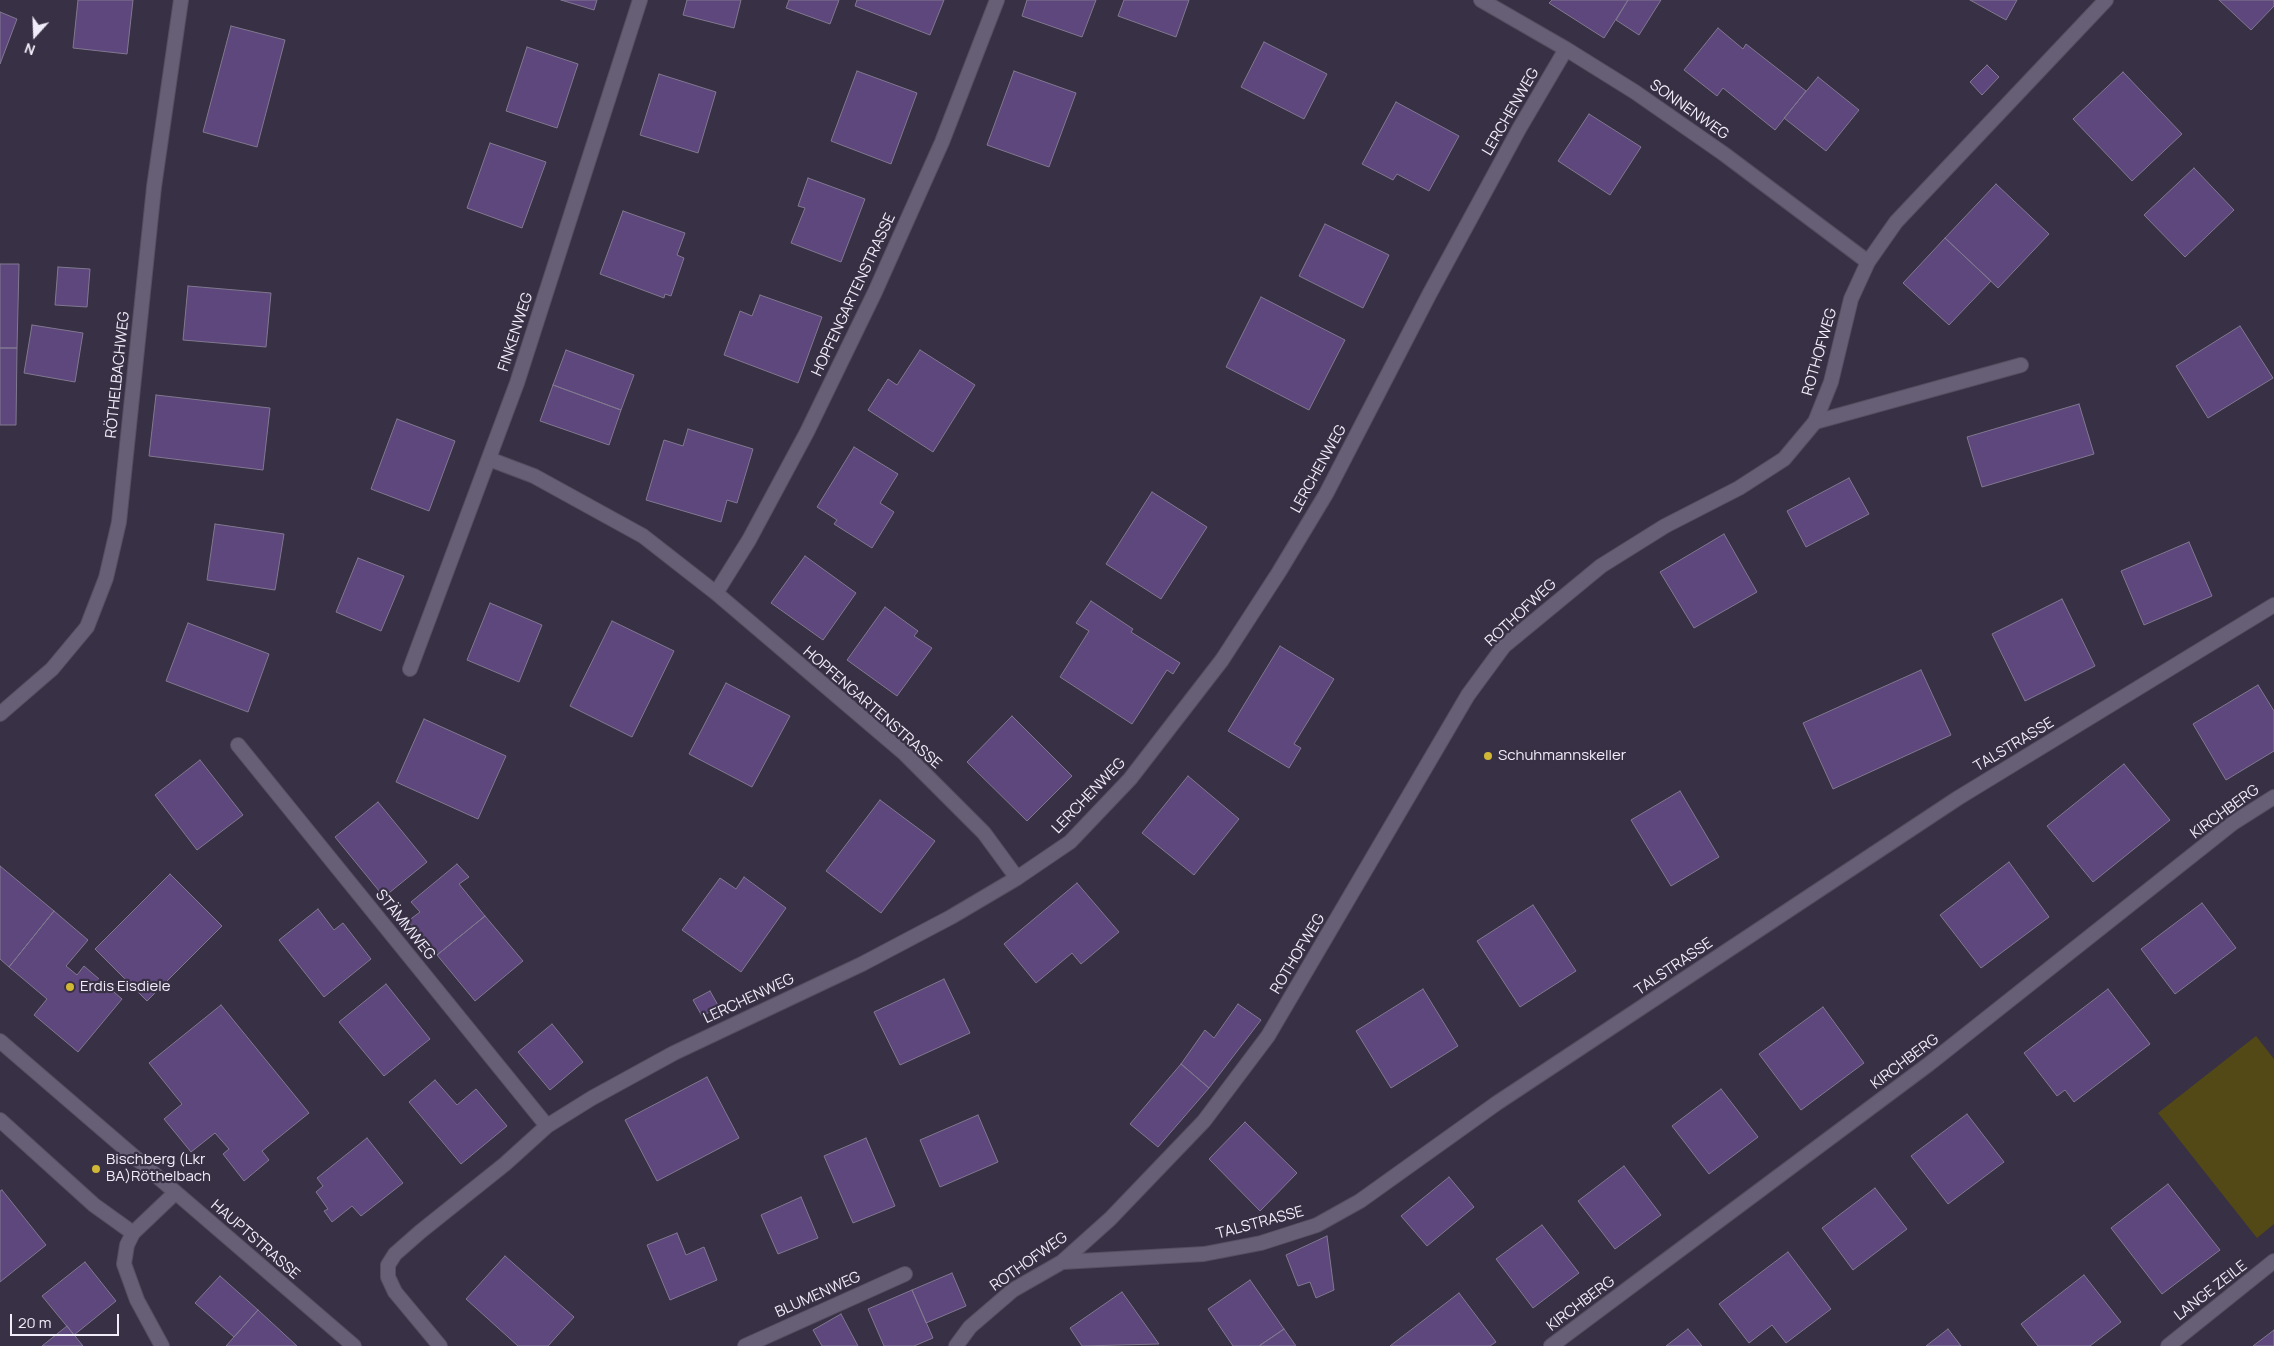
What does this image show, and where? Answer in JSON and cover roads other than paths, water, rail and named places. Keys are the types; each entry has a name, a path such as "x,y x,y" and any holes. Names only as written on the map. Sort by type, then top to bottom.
{"street":[{"name":"RÖTHELBACHWEG","path":"0,714 52,669 87,627 106,578 119,522 154,187 181,0"},
{"name":"FINKENWEG","path":"410,669 517,383 640,0"},
{"name":"HOPFENGARTENSTRASSE","path":"716,593 749,540 802,440 875,292 942,142 997,0"},
{"name":"SONNENWEG","path":"1481,0 1566,49 1635,92 1724,154 1868,262"},
{"name":"ROTHOFWEG","path":"956,1346 970,1327 1012,1290 1062,1262 1110,1219 1204,1121 1268,1036 1468,695 1504,646 1600,566 1665,526 1739,488 1784,459 1814,422 1830,382 1851,299 1868,262 1896,222 2106,0"},
{"name":"LERCHENWEG","path":"440,1346 394,1292 388,1277 388,1264 395,1254 420,1232 505,1164 547,1126 592,1098 674,1053 862,964 951,917 1017,878 1070,842 1130,779 1222,660 1279,572 1326,494 1435,284 1519,129 1566,49"},
{"path":"1814,422 2021,365"},
{"name":"HOPFENGARTENSTRASSE","path":"489,459 534,476 643,536 716,593 905,754 984,834 1017,878"},
{"name":"TALSTRASSE","path":"1062,1262 1204,1254 1261,1243 1317,1225 1360,1201 1497,1103 1958,798 2274,605"},
{"name":"STÄMMWEG","path":"238,745 547,1126"},
{"name":"KIRCHBERG","path":"1551,1346 1929,1064 2233,823 2274,797"},
{"name":"HAUPTSTRASSE","path":"0,1041 354,1346"},
{"path":"0,1120 94,1205 133,1233"},
{"path":"162,1346 137,1300 124,1264 127,1245 133,1233 175,1193"},
{"name":"LANGE ZEILE","path":"2168,1346 2274,1262"},
{"name":"BLUMENWEG","path":"745,1346 905,1274"}],"place":[{"name":"Schuhmannskeller","path":"1488,756"},
{"name":"Erdis Eisdiele","path":"70,987"},
{"name":"Bischberg (Lkr BA)Röthelbach","path":"96,1169"}]}
